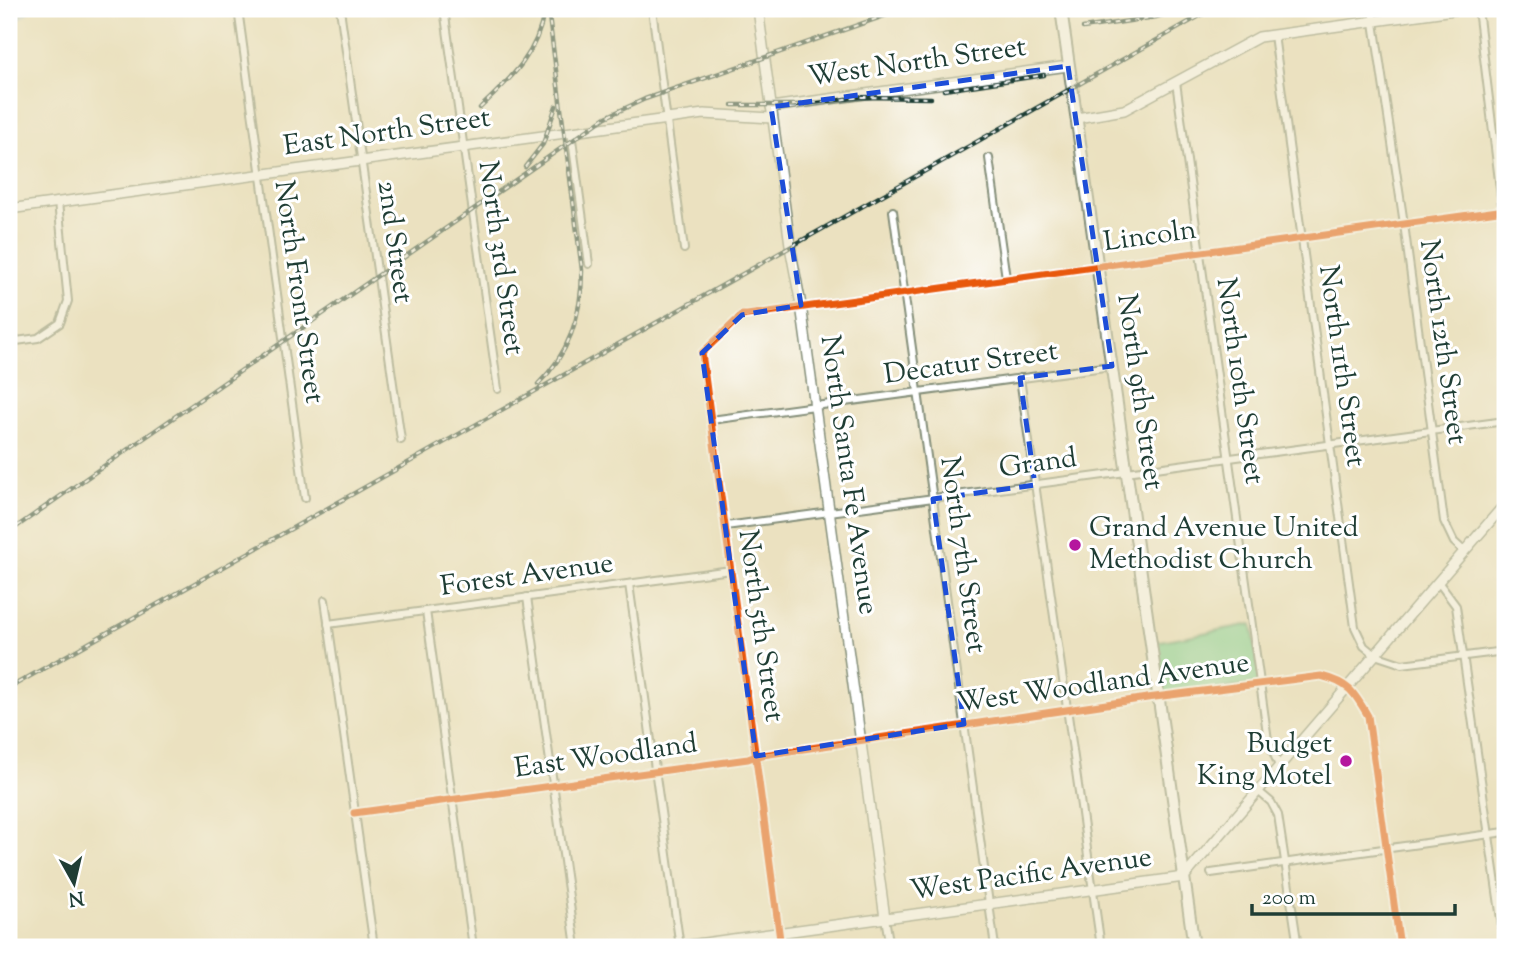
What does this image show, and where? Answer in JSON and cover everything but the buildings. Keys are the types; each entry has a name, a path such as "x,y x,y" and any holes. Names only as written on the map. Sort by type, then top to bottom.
{"main road":[{"name":"North Santa Fe Avenue","path":"758,9 863,739 886,918"},
{"name":"North 9th Street","path":"1061,9 1194,947"},
{"path":"1077,118 1124,110 1259,37 1461,9"},
{"name":"West North Street","path":"771,107 1068,66"},
{"name":"East North Street","path":"9,209 704,114 772,118"},
{"path":"1184,877 1505,504"},
{"name":"West Pacific Avenue","path":"678,947 1184,877"}],"street":[{"name":"North Front Street","path":"238,9 305,498"},
{"name":"2nd Street","path":"340,9 401,440"},
{"name":"North 3rd Street","path":"444,9 498,389"},
{"path":"652,9 684,249"},
{"name":"North 12th Street","path":"1373,9 1444,521 1454,542 1464,551"},
{"path":"1478,9 1505,230"},
{"name":"North 11th Street","path":"1274,36 1355,627 1364,646 1375,654"},
{"name":"North 10th Street","path":"1176,82 1268,740 1279,765"},
{"path":"571,132 589,264"},
{"path":"989,158 1006,278"},
{"path":"9,342 38,338 60,323 68,301 58,202"},
{"name":"Lincoln","path":"702,353 742,316 801,305 1504,210"},
{"name":"North 7th Street","path":"893,211 995,947"},
{"name":"North 5th Street","path":"702,353 781,947"},
{"name":"Decatur Street","path":"711,420 1112,366"},
{"path":"1020,379 1101,947"},
{"path":"1228,459 1505,421"},
{"name":"Grand","path":"726,527 1228,459"},
{"name":"Forest Avenue","path":"328,624 731,570"},
{"path":"1439,583 1456,606 1505,947"},
{"path":"629,584 678,947"},
{"path":"527,597 576,947"},
{"path":"325,600 374,947"},
{"path":"426,611 473,947"},
{"path":"1375,654 1402,664 1505,651"},
{"name":"West Woodland Avenue","path":"863,739 1067,709 1321,677 1340,681 1348,687"},
{"path":"1348,687 1368,716 1400,947"},
{"name":"East Woodland","path":"354,813 748,759 863,739"},
{"path":"1258,791 1271,802 1278,815 1298,947"},
{"path":"1211,873 1505,832"},
{"name":"North Santa Fe Avenue","path":"886,918 890,947"}],"highlighted area":[{"path":"1068,66 1112,366 1020,378 1035,485 933,499 964,724 756,756 702,353 742,315 801,305 771,107"}],"green space":[{"path":"1252,624 1261,684 1157,697 1150,643"}],"waterway":[{"path":"9,25 31,9"}],"railway":[{"path":"538,384 558,359 572,332 580,302 582,270 548,9"},
{"path":"9,532 606,117 645,99 904,9"},
{"path":"1083,28 1156,17 1182,9"},
{"path":"9,688 1212,9"},
{"path":"480,108 512,76 529,54 544,12"},
{"path":"944,90 1044,75"},
{"path":"732,105 796,105 862,97 931,98"},
{"path":"525,167 543,144 556,106"}],"cycle path":[{"path":"781,947 702,353 742,315 1505,210"},
{"path":"354,813 748,759 1147,698 1321,676 1350,690 1368,716 1400,947"}],"place":[{"name":"Grand Avenue United Methodist Church","path":"1075,545"},
{"name":"Budget King Motel","path":"1346,761"}]}
